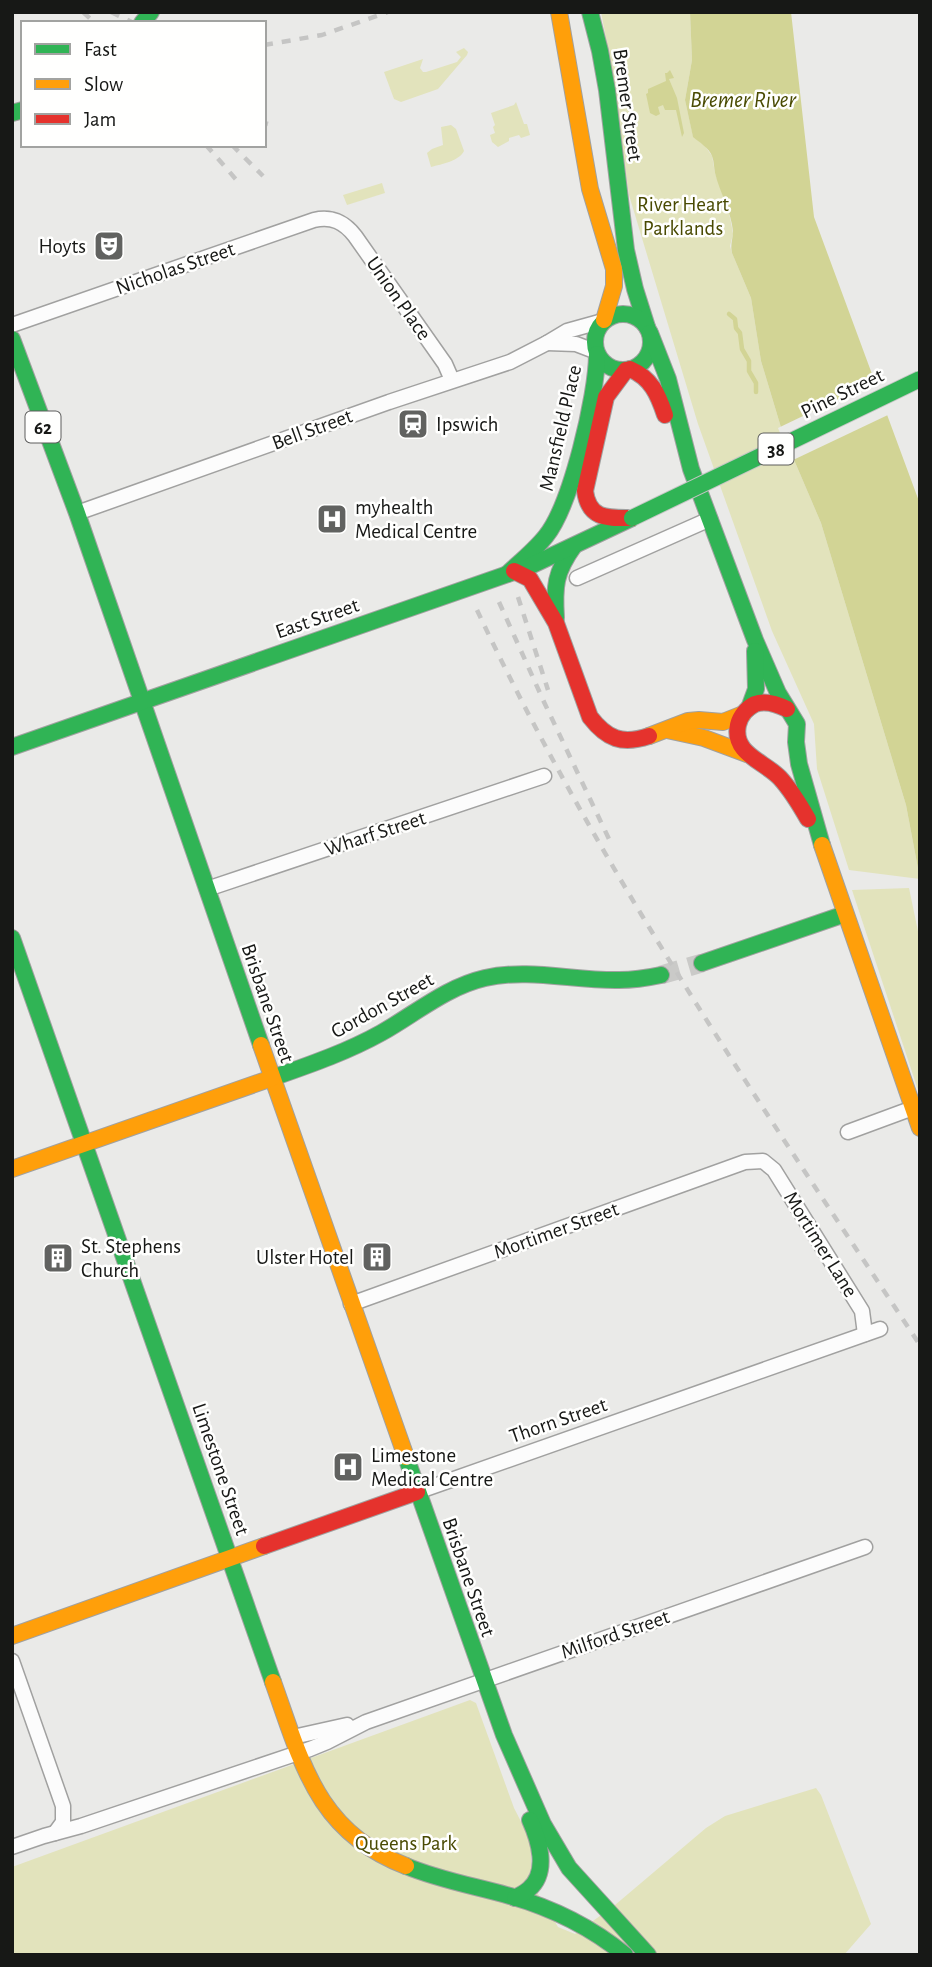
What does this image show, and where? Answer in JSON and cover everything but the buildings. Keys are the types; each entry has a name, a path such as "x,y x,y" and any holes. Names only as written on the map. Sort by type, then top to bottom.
{"main road":[{"path":"559,12 590,189 614,269 614,286 604,321 595,336 597,353 611,368 628,370 642,363 651,347 649,330 640,319 630,314 614,315 604,321"},
{"name":"Bremer Street","path":"590,12 601,57 622,219 638,301 671,387 691,469 755,640 778,693 797,724 799,764 820,838 920,1128"},
{"name":"Brisbane Street","path":"12,339 77,513 351,1304 515,1764"},
{"name":"Mansfield Place","path":"510,573 547,535 567,496 597,371 597,353"},
{"name":"Bremer Street","path":"628,370 644,375 656,388 672,440 691,469"},
{"name":"Mansfield Place","path":"628,370 606,397 585,491 585,502 592,511 609,518 632,518"},
{"name":"Pine Street","path":"632,518 920,379"},
{"name":"East Street","path":"12,747 510,573 632,518"},
{"path":"556,623 554,585 564,560 574,546"},
{"path":"510,573 523,573 530,579 556,623 590,717 601,731 616,740 628,741 667,730 688,720 727,721 758,703 778,704 787,709"},
{"name":"Bremer Street","path":"755,640 756,689 739,721 738,739 754,758 774,771 792,792 820,838"},
{"path":"667,730 704,738 754,758 782,758 796,742"},
{"path":"702,963 845,914"},
{"name":"Limestone Street","path":"12,939 296,1745 312,1784 324,1804 340,1823 381,1857 414,1871 543,1907 577,1922 609,1941 625,1955"},
{"name":"Gordon Street","path":"12,1169 337,1054 391,1027 444,994 484,978 517,975 632,981 661,975"},
{"name":"Thorn Street","path":"12,1636 417,1492"},
{"path":"515,1764 519,1793 537,1834 540,1857 534,1884 515,1898"},
{"path":"515,1764 543,1824 569,1868 648,1955"}],"street":[{"name":"Nicholas Street","path":"12,325 314,220 338,220"},
{"name":"Union Place","path":"338,220 355,236 445,363 452,380"},
{"name":"Bell Street","path":"77,513 513,360 567,331 604,321"},
{"name":"Bell Street","path":"547,344 576,344 597,353"},
{"path":"577,578 710,519"},
{"name":"Wharf Street","path":"206,889 544,776"},
{"path":"848,1132 913,1108"},
{"name":"Mortimer Street","path":"351,1304 740,1164 762,1161"},
{"name":"Mortimer Lane","path":"762,1161 774,1170 849,1289 862,1311 865,1334"},
{"name":"Thorn Street","path":"417,1492 880,1329"},
{"name":"Milford Street","path":"12,1847 244,1770 296,1745 327,1742 366,1722 864,1547"},
{"path":"12,1661 62,1806 63,1822 55,1833"}],"green space":[{"name":"River Heart Parklands","path":"601,12 690,12 692,60 685,100 693,136 712,156 715,173 728,208 733,234 730,246 751,298 761,361 783,434 821,523 906,805 920,879 849,870 817,769 814,724 772,631 698,424 629,195"},
{"path":"464,48 468,52 467,55 438,89 401,102 394,99 384,72 423,59 420,68 426,72 457,62 461,57 456,52"},
{"path":"516,102 530,135 509,138 509,141 498,147 492,142 490,135 495,133 491,113"},
{"path":"451,125 456,129 464,151 454,160 431,167 427,153 443,145 441,127"},
{"path":"382,183 385,193 347,205 343,195"},
{"path":"909,888 920,941 920,1096 852,890"},
{"name":"Queens Park","path":"470,1700 476,1703 514,1808 531,1841 531,1870 528,1877 558,1927 575,1934 615,1905 706,1828 725,1816 816,1788 871,1924 844,1955 12,1955 12,1867"}],"water":[{"name":"Bremer River","path":"690,12 791,12 814,217 920,504 920,879 906,805 821,523 783,434 761,361 751,298 732,253 732,224 717,180 713,158 693,137 685,100 692,60"},
{"path":"670,70 674,78 669,79 677,98 684,133 682,137 676,110 665,110 663,105 658,107 660,114 656,116 650,113 646,94 648,89 666,81 665,73"}],"pier":[{"path":"878,380 890,414 791,461 778,428"}],"waterway":[{"path":"729,314 735,319 740,333 742,349 749,361 749,371 756,383 756,392"}],"tunnel":[{"path":"661,975 702,963"}],"railway":[{"path":"83,12 93,21"},
{"path":"111,12 130,21"},
{"path":"266,45 322,35 388,12"},
{"path":"208,147 240,184"},
{"path":"234,147 263,176"},
{"path":"518,597 548,690"},
{"path":"499,602 609,839"},
{"path":"477,610 575,801 629,894 801,1166 920,1345"}],"traffic: fast":[{"path":"144,21 151,12"},
{"path":"590,12 607,90 626,250 647,327"},
{"path":"12,113 21,111"},
{"path":"617,314 629,314 639,318 647,326 651,342 647,358 639,366 629,370 617,370 607,366 599,358 595,348 595,336 599,326 607,318 617,314"},
{"path":"650,333 668,379 691,469 755,640 778,693 797,724 799,764 822,845"},
{"path":"12,339 77,513 261,1045"},
{"path":"507,574 546,536 565,500 581,449 593,395 597,354"},
{"path":"632,518 920,379"},
{"path":"12,747 528,567 632,518"},
{"path":"556,618 557,580 574,546"},
{"path":"749,708 756,689 755,651"},
{"path":"702,963 845,914"},
{"path":"12,938 273,1682"},
{"path":"272,1078 355,1046 444,994 485,978 518,974 619,980 661,975"},
{"path":"406,1457 504,1735 543,1824 569,1868 648,1955"},
{"path":"515,1898 529,1889 539,1874 539,1846 530,1820"},
{"path":"406,1866 541,1906 585,1927 625,1955"}],"traffic: slow":[{"path":"559,12 590,189 614,269 614,286 604,320"},
{"path":"649,736 688,721 723,722 743,714"},
{"path":"667,730 704,738 747,754"},
{"path":"822,845 920,1128"},
{"path":"261,1045 406,1457"},
{"path":"12,1169 272,1078"},
{"path":"12,1636 264,1546"},
{"path":"273,1682 304,1767 332,1814 376,1852 406,1866"}],"traffic: jam":[{"path":"630,369 643,377 653,388 665,415"},
{"path":"626,370 606,397 585,491 595,512 608,517 632,518"},
{"path":"514,571 530,579 556,623 590,717 603,731 616,738 631,740 649,736"},
{"path":"787,709 771,703 755,704 740,718 737,735 744,750 784,783 808,819"},
{"path":"264,1546 417,1492"}],"place":[{"name":"Hoyts","path":"109,246"},
{"name":"Ipswich","path":"413,424"},
{"name":"myhealth Medical Centre","path":"332,519"},
{"name":"Ulster Hotel","path":"377,1257"},
{"name":"St. Stephens Church","path":"58,1258"},
{"name":"Limestone Medical Centre","path":"348,1467"}]}
